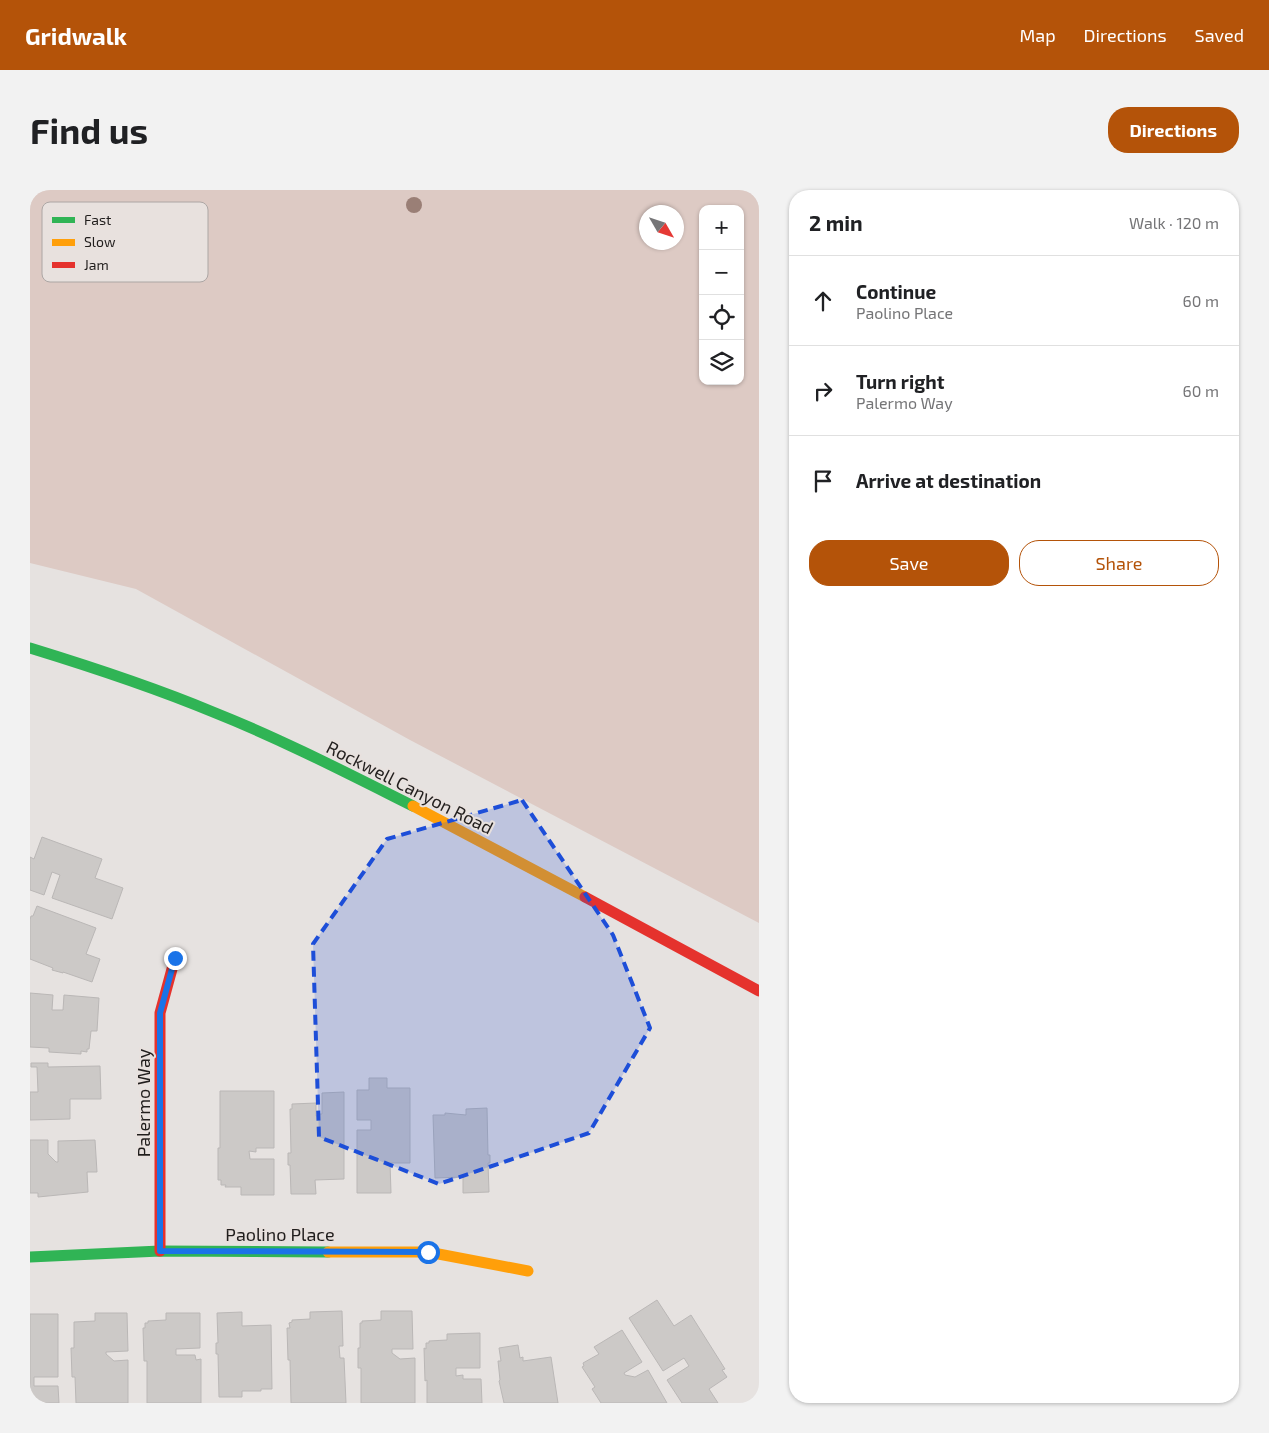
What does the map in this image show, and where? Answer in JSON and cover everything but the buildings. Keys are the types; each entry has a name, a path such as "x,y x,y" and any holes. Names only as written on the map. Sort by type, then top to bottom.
{"street":[{"name":"Rockwell Canyon Road","path":"30,648 122,677 248,727 412,804 759,991"},
{"name":"Palermo Way","path":"160,1251 160,1013 175,958"},
{"name":"Paolino Place","path":"30,1257 160,1251 428,1252 528,1271"}],"highlighted area":[{"path":"522,800 613,935 650,1028 589,1133 439,1184 319,1137 313,944 387,839"}],"shaded area":[{"path":"30,190 759,190 759,923 410,740 136,589 30,563"}],"traffic: fast":[{"path":"30,648 145,686 238,722 413,806"},
{"path":"30,1257 160,1251 328,1252"}],"traffic: slow":[{"path":"413,806 585,897"},
{"path":"328,1252 428,1252 528,1271"}],"traffic: jam":[{"path":"585,897 759,991"},
{"path":"160,1251 160,1013 175,958"}],"route":[{"path":"175,958 160,1013 160,1251 428,1252"}]}
